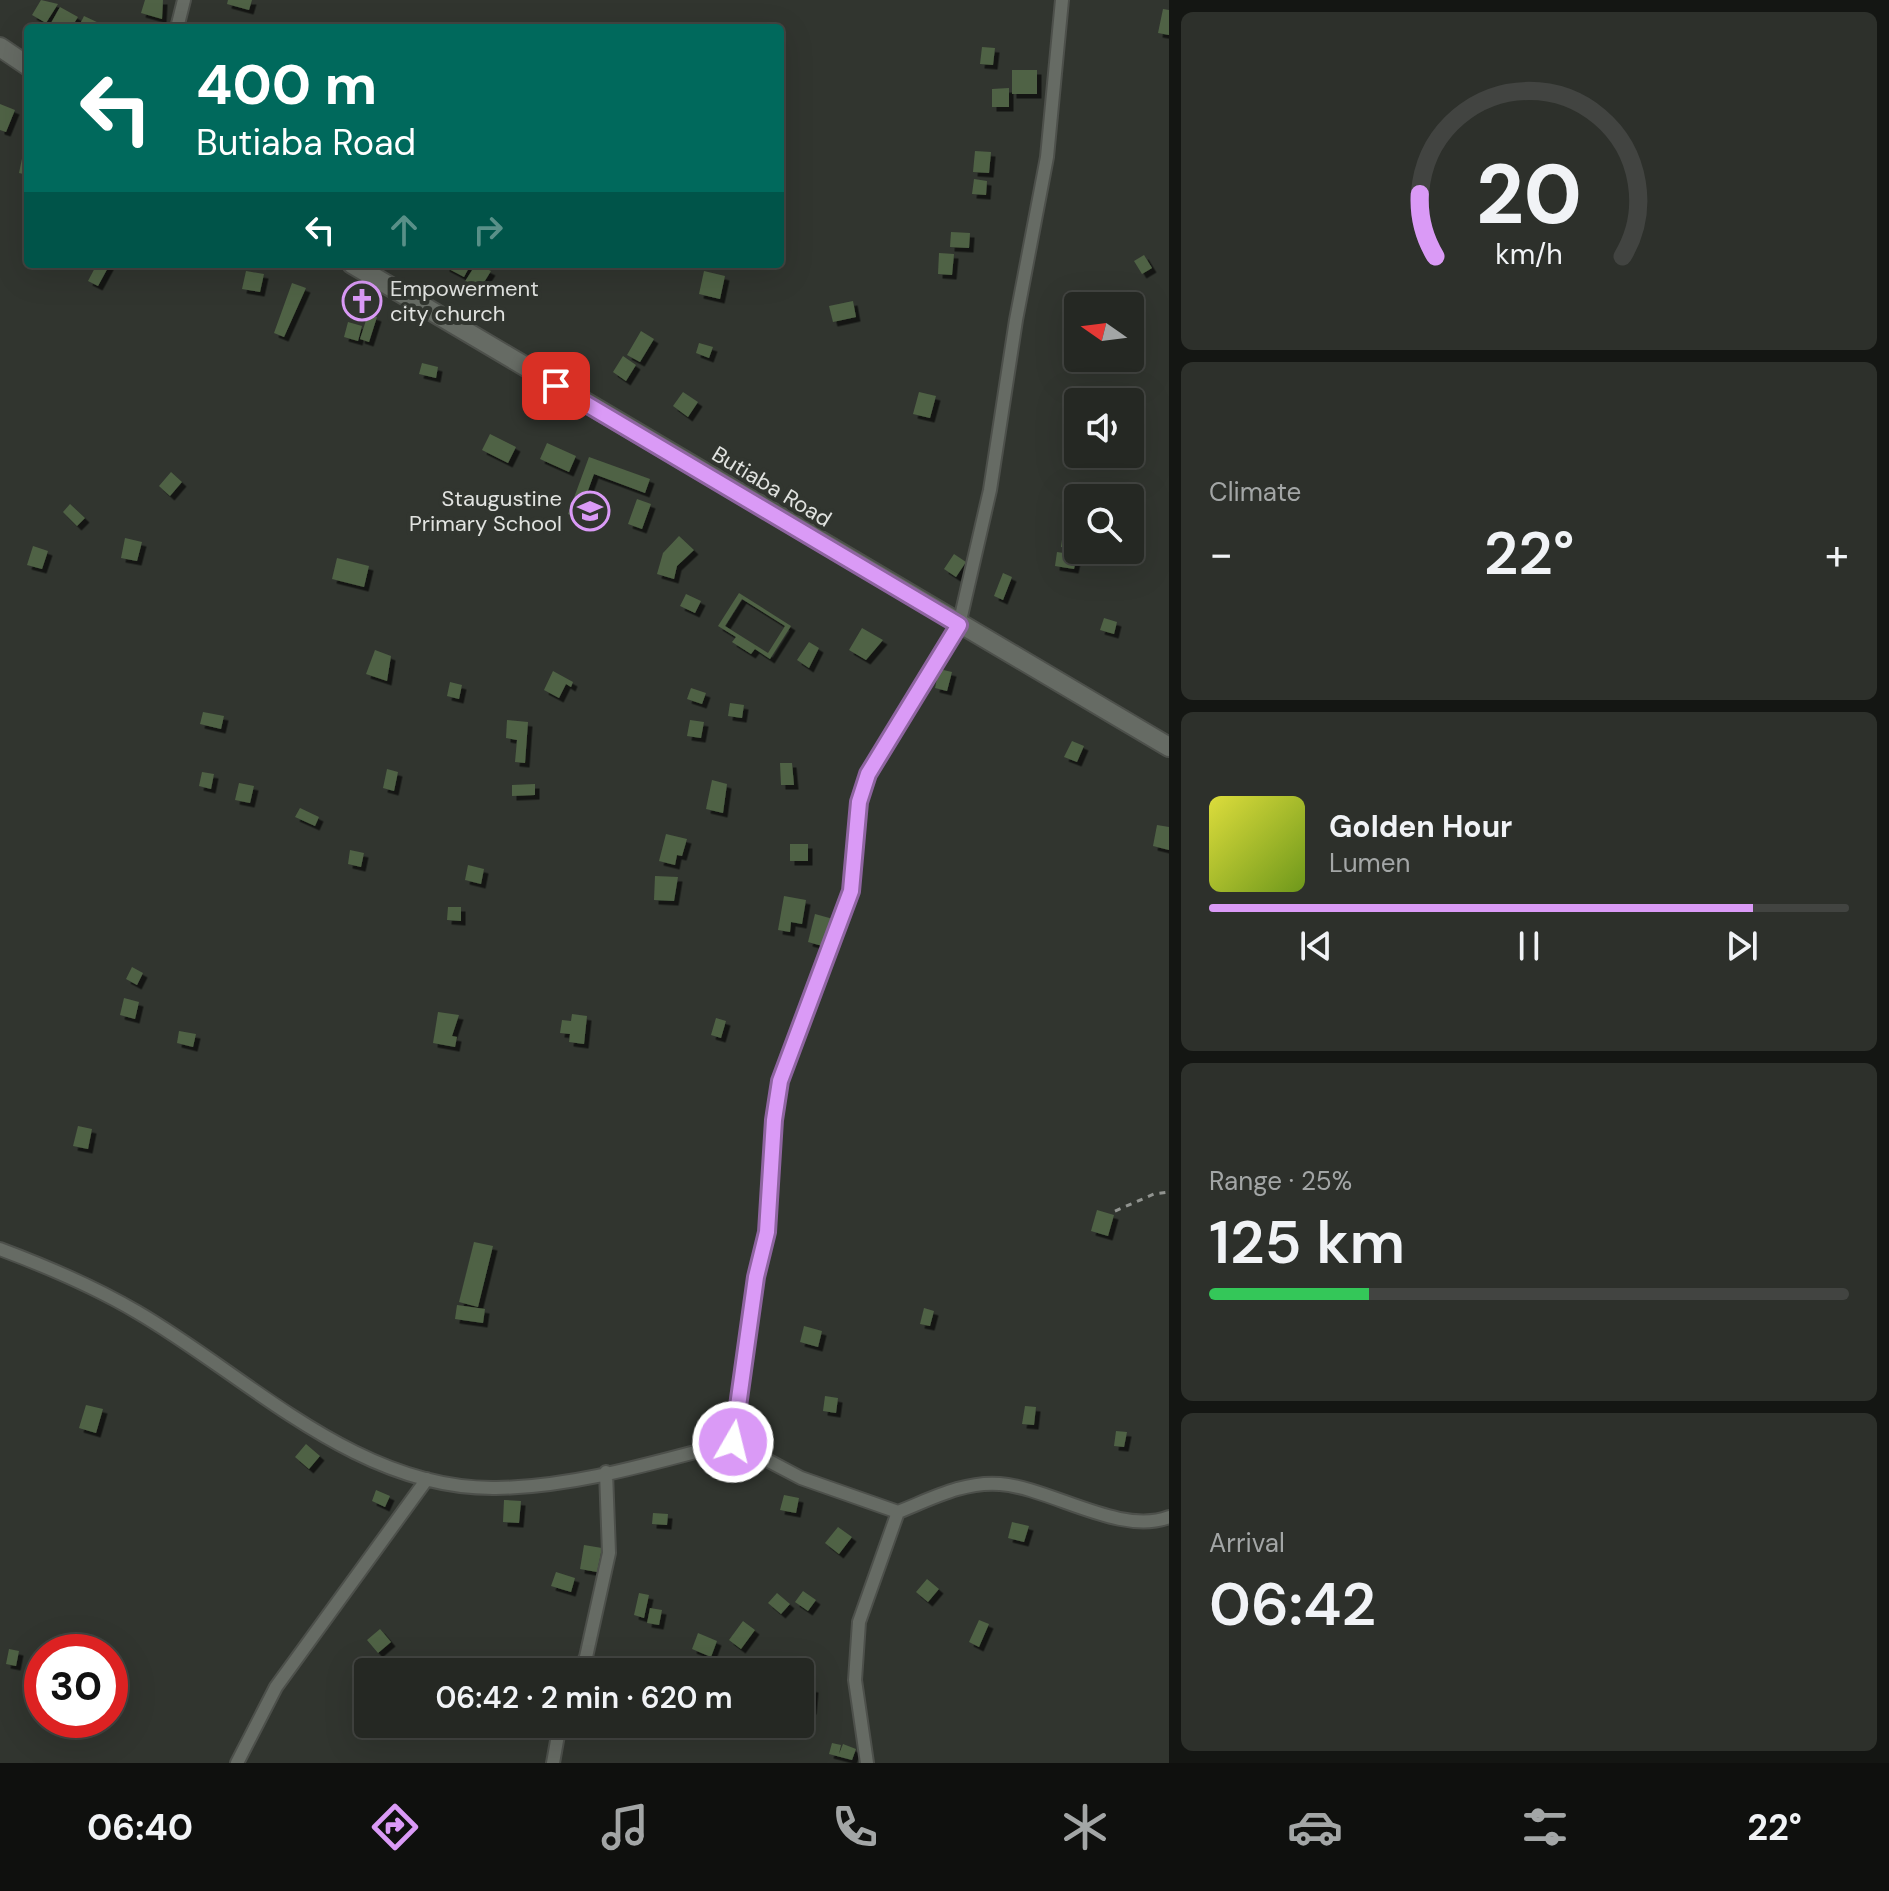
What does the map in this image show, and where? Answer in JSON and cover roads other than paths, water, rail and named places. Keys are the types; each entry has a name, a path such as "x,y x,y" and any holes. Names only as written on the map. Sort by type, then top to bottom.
{"main road":[{"path":"0,47 24,63"},
{"name":"Butiaba Road","path":"359,268 1169,747"}],"street":[{"path":"178,24 184,0"},
{"path":"733,1442 756,1277 767,1232 774,1120 780,1081 851,891 859,802 868,774 959,625 990,490 1016,320 1047,157 1062,0"},
{"path":"0,1249 66,1274 127,1306 294,1416 372,1460 427,1479 494,1488 539,1486 733,1442 801,1478 898,1512 963,1486 1000,1484 1127,1520 1158,1522 1169,1517"},
{"path":"586,1658 609,1553 606,1472"},
{"path":"237,1763 283,1676 427,1479"},
{"path":"867,1763 855,1680 859,1622 898,1512"},
{"path":"553,1763 557,1738"}],"place":[{"name":"Empowerment city church","path":"362,301"},
{"name":"Staugustine Primary School","path":"590,511"}]}
